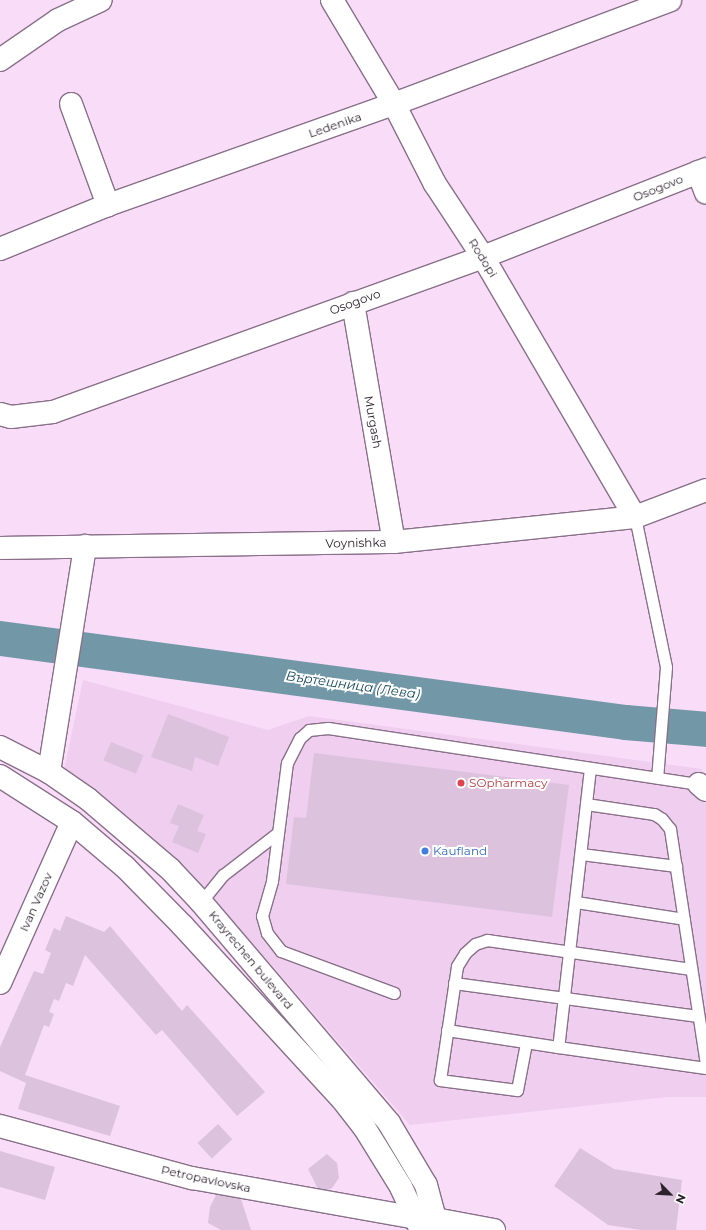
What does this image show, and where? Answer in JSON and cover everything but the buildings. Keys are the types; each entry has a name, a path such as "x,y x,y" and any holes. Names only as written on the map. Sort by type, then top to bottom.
{"street":[{"path":"0,60 58,20 101,0"},
{"name":"Rodopi","path":"332,0 394,104 435,184 483,257 634,517"},
{"name":"Ledenika","path":"0,249 108,205 394,104 670,0"},
{"path":"71,104 108,205"},
{"path":"702,171 706,193"},
{"name":"Osogovo","path":"0,414 11,417 53,412 483,257 702,171"},
{"name":"Murgash","path":"353,303 394,542"},
{"name":"Voynishka","path":"0,548 394,542 634,517 706,490"},
{"path":"49,772 85,546"},
{"name":"Krayrechen bulevard","path":"0,747 49,772 125,829 201,902 389,1123 426,1185 427,1224"},
{"name":"Krayrechen bulevard","path":"0,776 72,822 125,867 182,925 342,1099 383,1155 427,1224"},
{"name":"Ivan Vazov","path":"0,983 72,822"},
{"name":"Petropavlovska","path":"0,1126 192,1178 427,1224 494,1230"}],"lane":[{"path":"634,517 666,667 657,778"},
{"path":"394,993 281,951 267,933 262,916 272,880 276,834 287,763 300,738 309,730 328,728 657,778 702,787"},
{"path":"558,1047 571,950 590,768"},
{"path":"586,804 654,814 662,819 670,829 706,1065"},
{"path":"201,902 205,893 223,875 276,834"},
{"path":"581,854 676,866"},
{"path":"576,902 684,919"},
{"path":"526,1043 517,1090 440,1080 456,966 465,953 475,944 487,940 571,950 691,969"},
{"path":"454,983 698,1016"},
{"path":"447,1030 526,1043 706,1068"}],"shaded area":[{"path":"83,680 268,730 309,716 702,769 699,784 706,790 706,1097 667,1097 410,1125 277,971 205,893 64,770"}],"waterway":[{"name":"Въртешница (Лева)","path":"0,638 625,722 706,729"}],"place":[{"name":"SOpharmacy","path":"461,783"},
{"name":"Kaufland","path":"425,851"}]}
